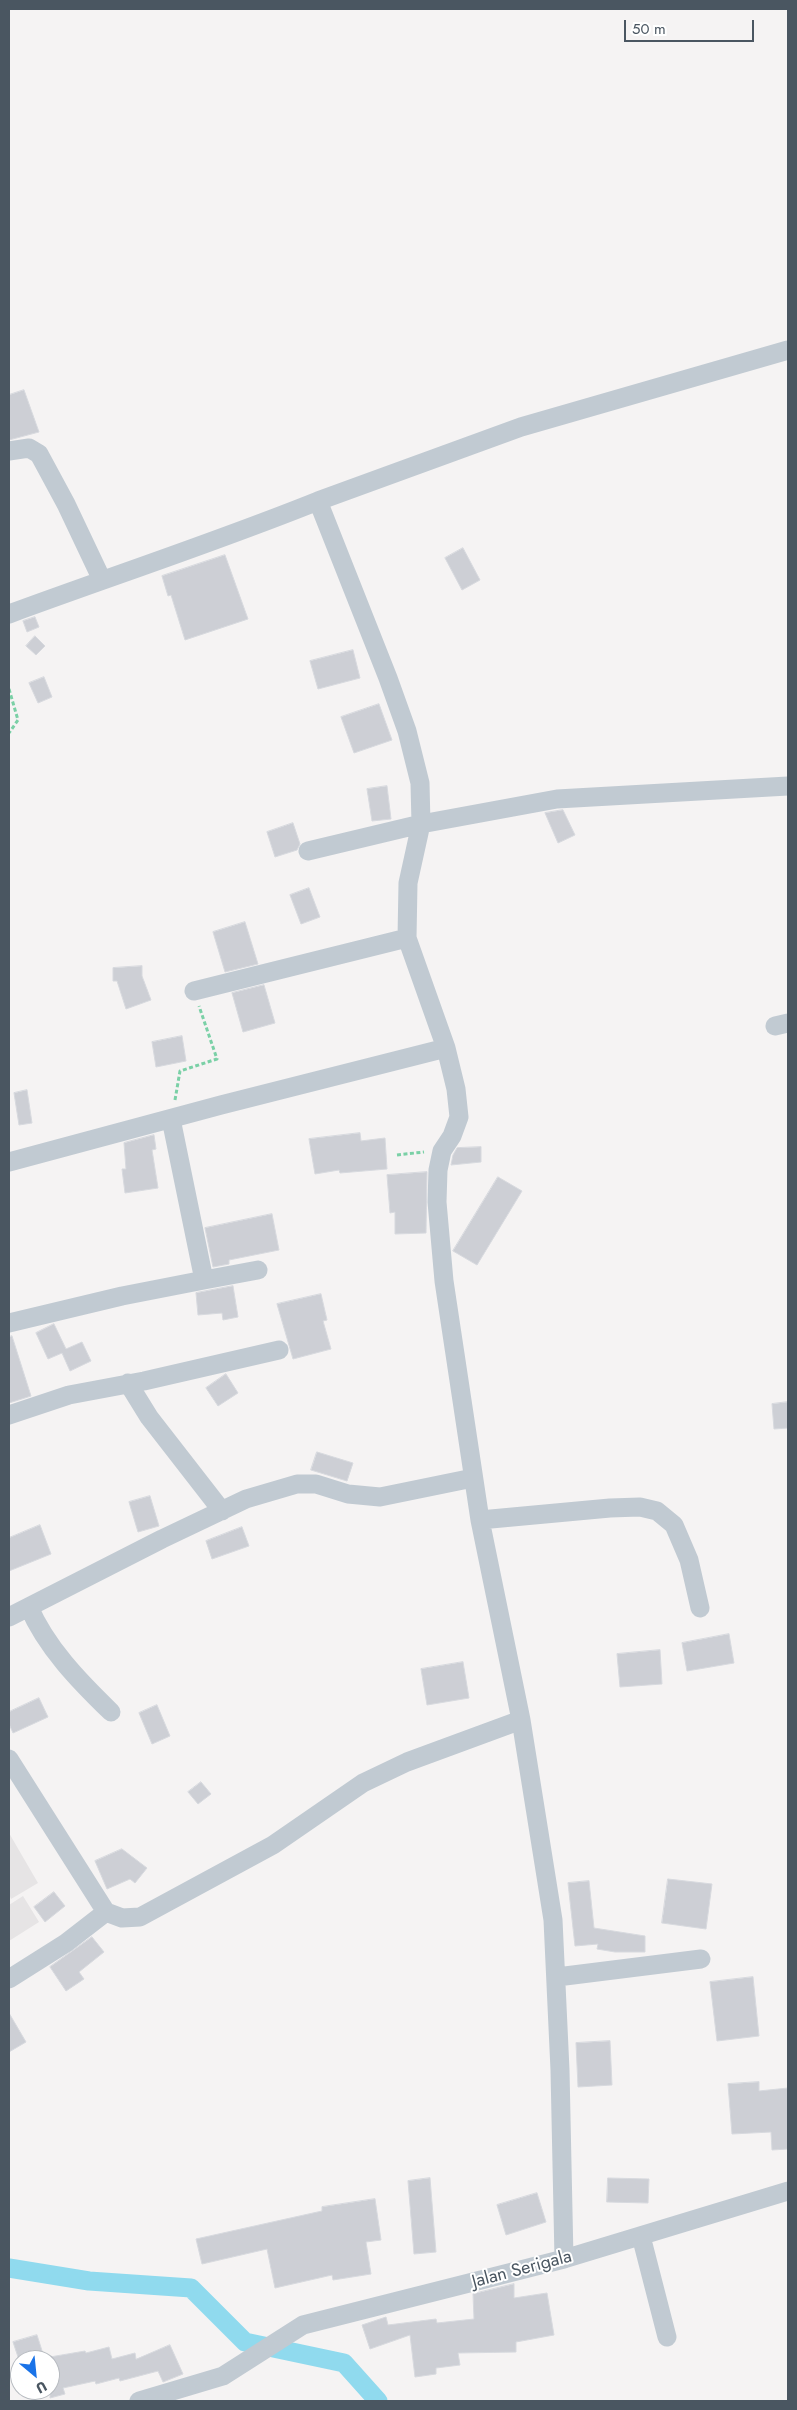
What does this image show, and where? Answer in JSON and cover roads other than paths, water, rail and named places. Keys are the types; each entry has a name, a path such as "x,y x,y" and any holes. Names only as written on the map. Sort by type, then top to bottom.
{"street":[{"path":"9,614 102,580 233,536 318,501 521,427 788,350"},
{"path":"9,451 29,448 39,454 66,504 102,580"},
{"path":"318,501 365,617 407,731 420,783 421,824 408,883 406,938 446,1048 456,1090 459,1116 452,1136 442,1151 438,1170 437,1202 444,1281 480,1520 521,1720 553,1920 557,1977 564,2259"},
{"path":"308,851 421,824 557,799 788,786"},
{"path":"194,991 406,938"},
{"path":"9,1162 446,1048"},
{"path":"170,1119 204,1280"},
{"path":"9,1323 122,1296 258,1270"},
{"path":"9,1415 69,1394 128,1384 279,1350"},
{"path":"128,1384 149,1417 222,1511"},
{"path":"9,1617 162,1538 246,1498 297,1484 316,1484 348,1494 380,1497 473,1478"},
{"path":"480,1520 610,1508 640,1508 658,1511 674,1525 689,1560 700,1608"},
{"path":"29,1607 38,1629 70,1670 110,1712"},
{"path":"9,1759 106,1912 122,1918 140,1917 272,1844 364,1783 407,1762 521,1720"},
{"path":"9,1979 66,1942 106,1912"},
{"path":"557,1977 702,1959"},
{"name":"Jalan Serigala","path":"147,2400 223,2376 303,2325 564,2259 788,2191"},
{"path":"641,2236 667,2337"}],"waterway":[{"path":"9,2268 89,2281 191,2288 245,2342 344,2363 378,2401"}]}
